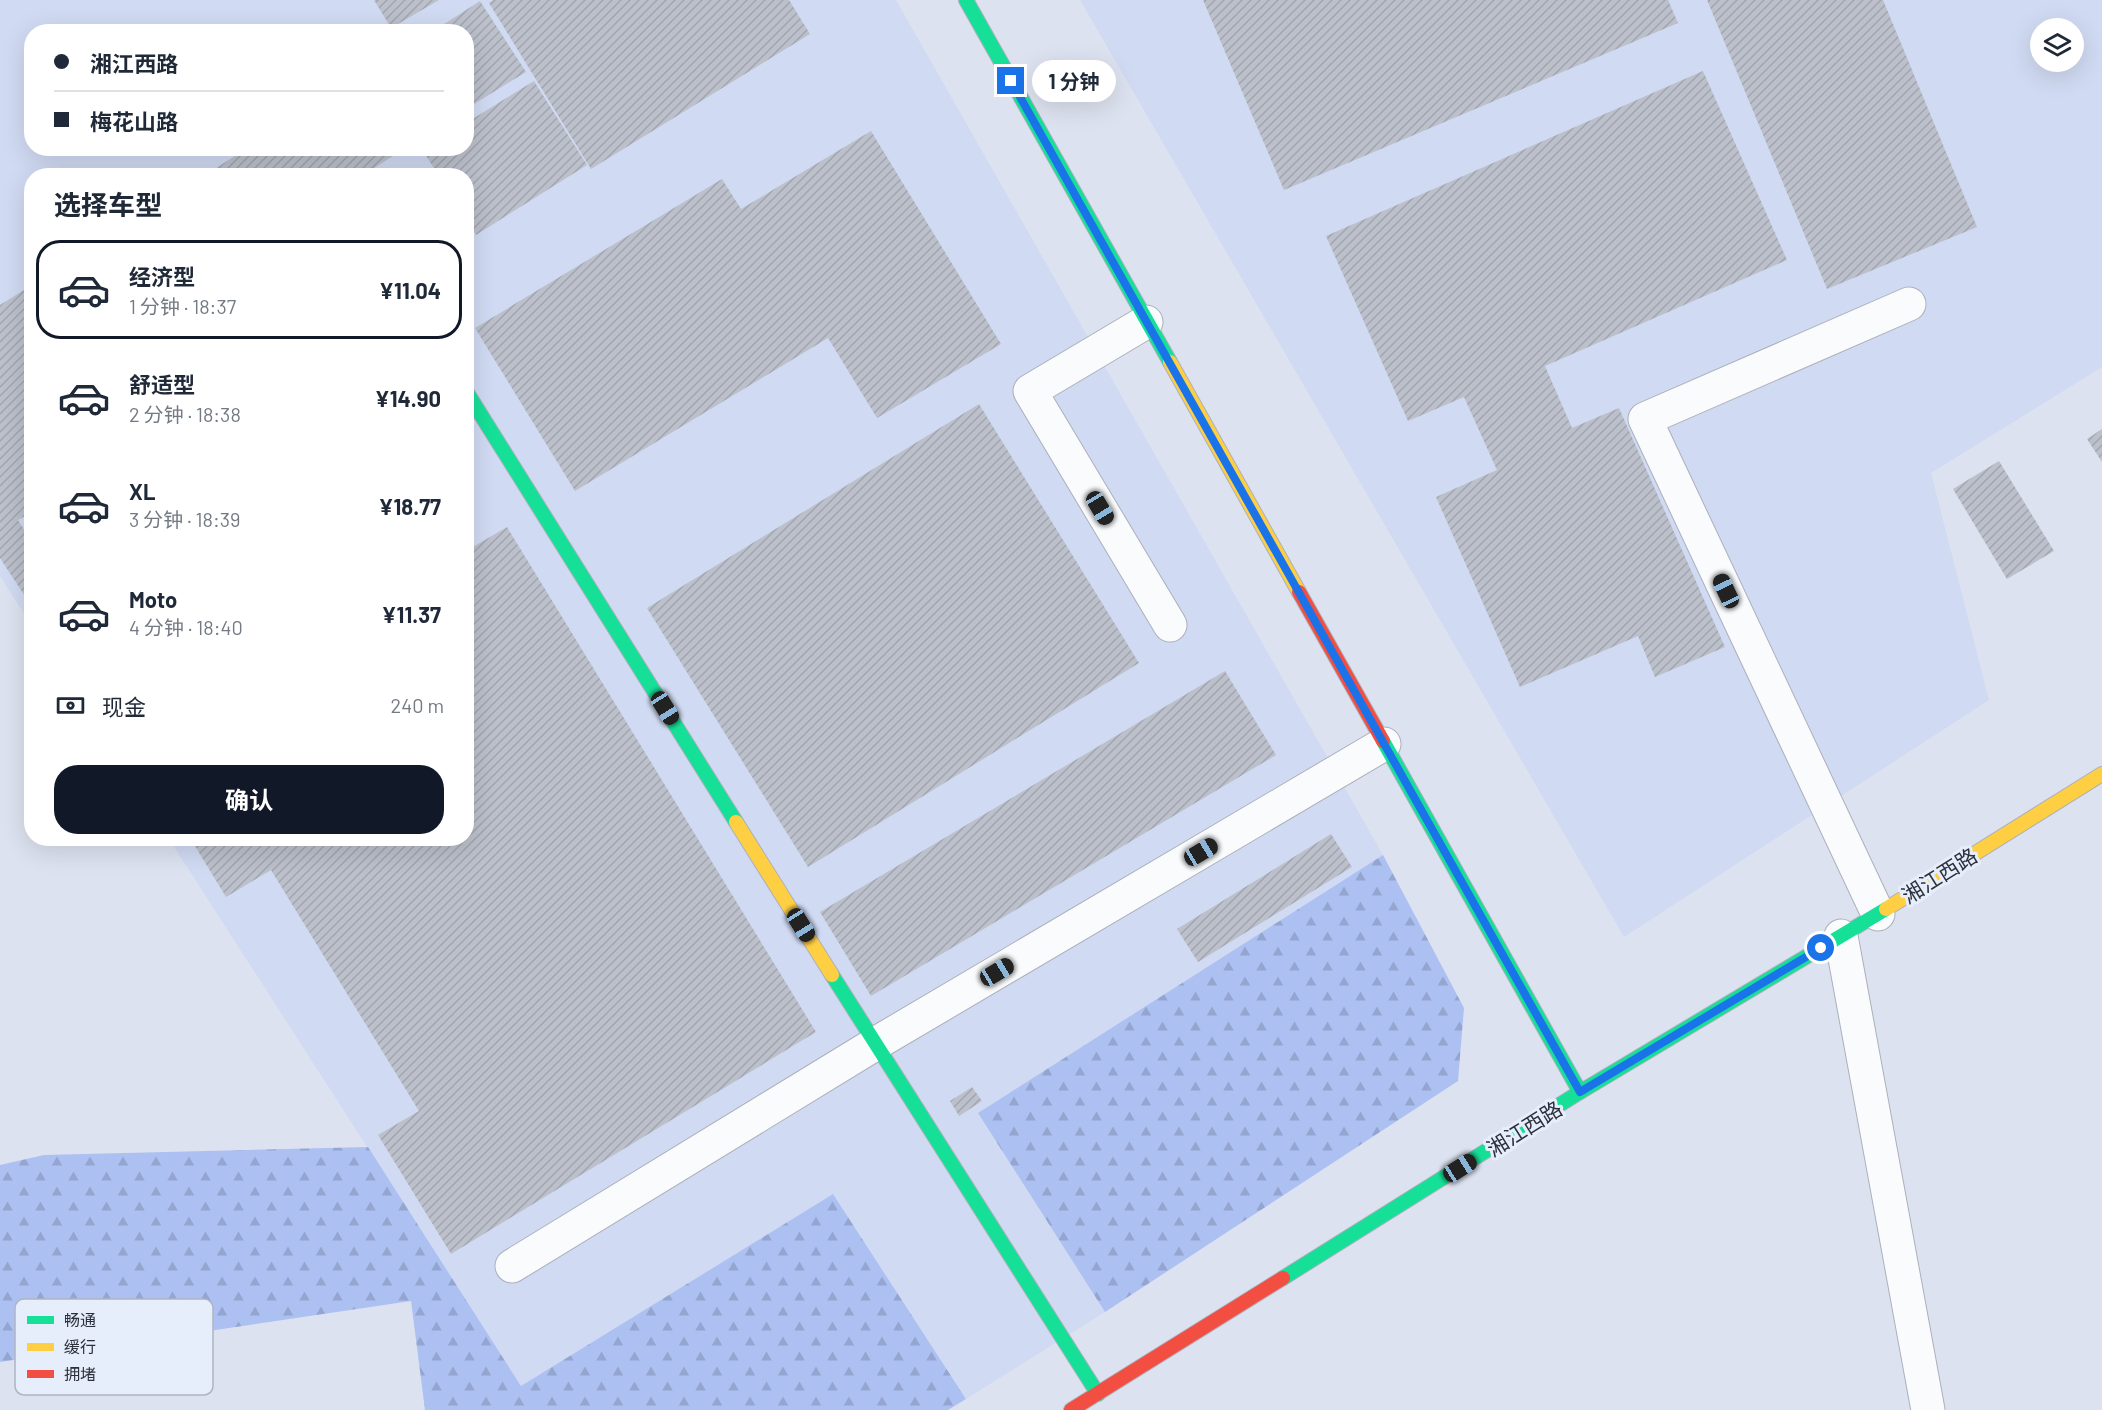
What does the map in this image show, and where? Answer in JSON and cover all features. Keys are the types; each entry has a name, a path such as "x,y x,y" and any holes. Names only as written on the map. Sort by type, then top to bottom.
{"street":[{"path":"966,0 1580,1092"},
{"path":"1878,914 1645,419 1909,304"},
{"path":"1146,322 1030,391 1170,626"},
{"path":"474,404 875,1044 1098,1394"},
{"path":"512,1266 875,1044 1384,744"},
{"name":"湘江西路","path":"1071,1410 1580,1092 1878,914 2102,774"},
{"path":"1841,936 1928,1410"}],"shaded area":[{"path":"0,0 896,0 1383,855 978,1113 1105,1312 966,1399 833,1194 521,1386 174,846 474,846 474,168 24,168 24,614 0,576"},
{"path":"1080,0 2102,0 2102,367 1931,473 1989,700 1624,937"}],"green space":[{"path":"1383,855 1464,1008 1458,1081 1105,1312 978,1113"},
{"path":"368,1147 521,1386 833,1194 966,1399 948,1410 425,1410 411,1301 213,1330 213,1299 15,1299 15,1360 0,1362 0,1165 44,1155"}],"building":[{"path":"374,0 439,0 398,24 389,24"},
{"path":"493,0 789,0 810,34 591,169 489,3"},
{"path":"1203,0 1668,0 1678,23 1284,190"},
{"path":"1707,0 1883,0 1977,227 1827,289"},
{"path":"480,1 526,72 474,104 474,24 444,24"},
{"path":"1703,71 1787,260 1545,366 1572,428 1619,408 1725,647 1655,677 1638,636 1520,687 1436,497 1497,470 1464,397 1408,421 1326,236"},
{"path":"534,81 587,165 476,235 474,232 474,168 434,168 426,156 474,156 474,118"},
{"path":"871,131 1001,344 877,418 828,338 575,491 475,328 722,179 741,209"},
{"path":"235,156 393,156 374,168 216,168"},
{"path":"24,290 24,517 18,520 24,529 24,595 0,558 0,305"},
{"path":"979,404 1139,663 808,867 647,608"},
{"path":"2102,429 2102,462 2087,439"},
{"path":"1999,461 2054,551 2007,579 1953,489"},
{"path":"507,527 816,1032 451,1254 378,1135 419,1111 271,870 226,897 195,846 474,846 474,546"},
{"path":"1225,671 1276,755 871,996 820,912"},
{"path":"1331,834 1352,867 1198,962 1177,929"},
{"path":"972,1087 982,1101 959,1116 950,1101"}],"traffic: fast":[{"path":"966,0 1170,362"},
{"path":"474,404 736,822"},
{"path":"1383,741 1580,1092"},
{"path":"1283,1278 1580,1092 1886,909"},
{"path":"832,975 1098,1394"}],"traffic: slow":[{"path":"1170,362 1299,592"},
{"path":"1886,909 2102,774"},
{"path":"736,822 832,975"}],"traffic: jam":[{"path":"1299,592 1383,741"},
{"path":"1071,1410 1283,1278"}],"route":[{"path":"1011,81 1580,1092 1821,948"}]}
